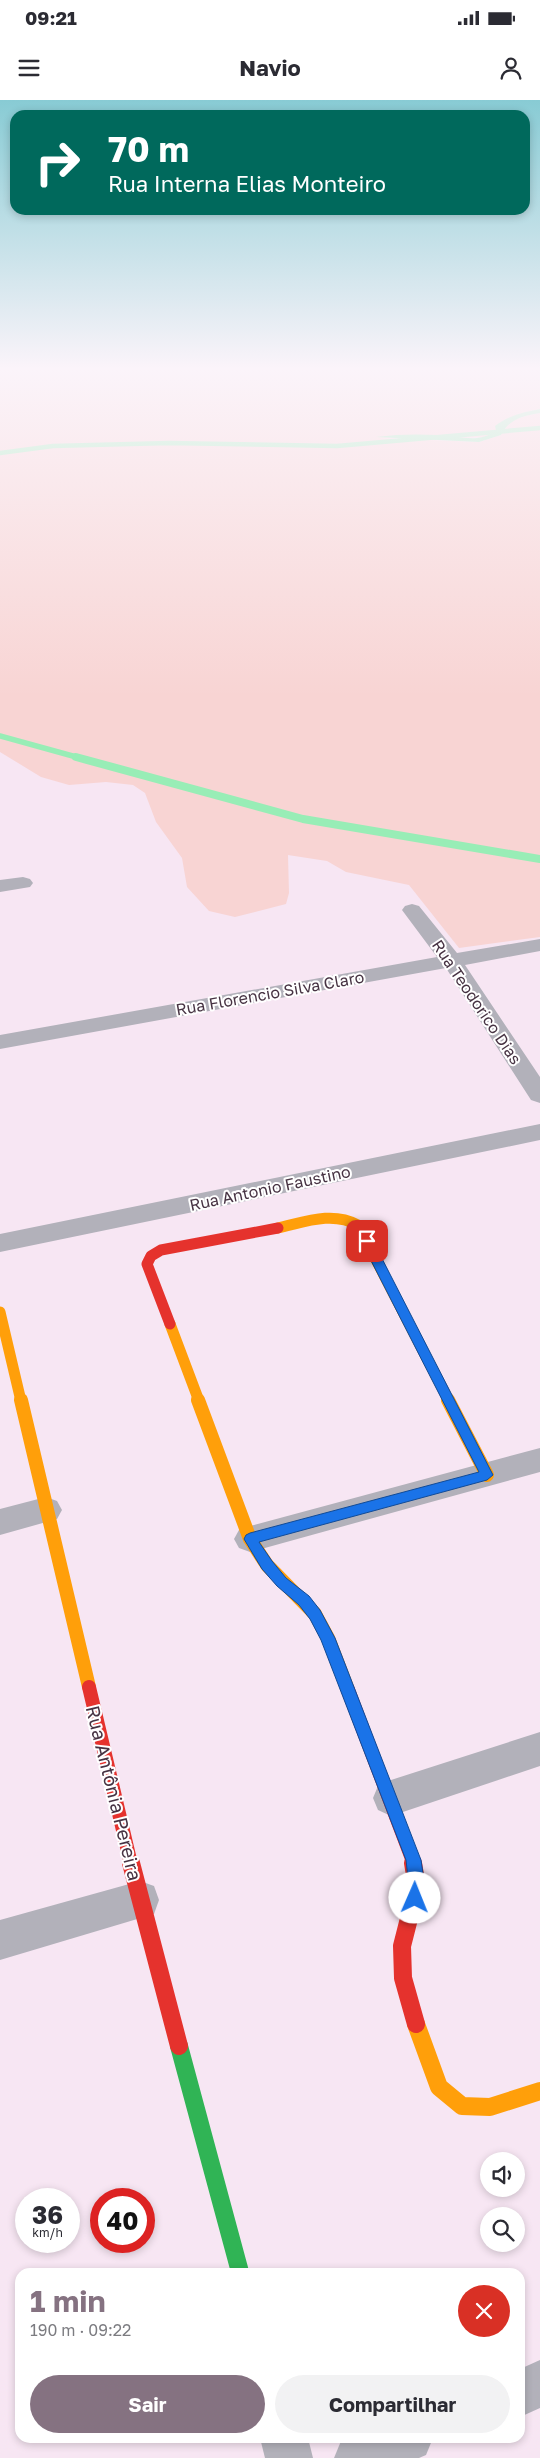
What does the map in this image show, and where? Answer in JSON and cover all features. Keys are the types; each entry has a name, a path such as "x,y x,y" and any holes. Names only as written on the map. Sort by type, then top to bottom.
{"street":[{"path":"0,886 23,883"},
{"name":"Rua Teodorico Dias","path":"412,910 450,960 540,1095"},
{"name":"Rua Florencio Silva Claro","path":"0,1042 540,945"},
{"name":"Rua Antonio Faustino","path":"0,1243 540,1132"},
{"path":"487,1475 358,1225 350,1219 336,1217 161,1250 151,1256 146,1264 250,1539 267,1565 281,1582 304,1601 324,1630 341,1669 414,1860 417,1887 402,1946 403,1978 422,2044 439,2087 462,2106 490,2107 540,2090"},
{"name":"Rua Antônia Pereira","path":"0,1312 140,1900 239,2268"},
{"path":"250,1539 540,1460"},
{"path":"0,1522 46,1510"},
{"path":"391,1798 540,1749"},
{"path":"0,1940 140,1900"},
{"path":"525,2391 540,2384"},
{"path":"285,2443 289,2458"},
{"path":"358,2458 396,2443"}],"shaded area":[{"path":"0,476 540,476 540,937 459,948 409,885 346,872 327,861 288,855 289,893 286,904 235,917 209,911 187,887 182,858 156,822 145,793 133,785 106,782 69,785 41,777 0,752"}],"waterway":[{"path":"0,736 80,758"},
{"path":"76,757 303,819 540,859"}],"traffic: fast":[{"path":"179,2046 239,2268"}],"traffic: slow":[{"path":"278,1228 330,1218 350,1220 358,1225 487,1475"},
{"path":"0,1312 89,1687"},
{"path":"170,1324 250,1539 267,1565 315,1614 328,1638 348,1690"},
{"path":"416,2024 439,2087 462,2106 490,2107 540,2091"}],"traffic: jam":[{"path":"170,1324 147,1264 151,1256 161,1250 278,1228"},
{"path":"89,1687 140,1900 179,2046"},
{"path":"348,1690 413,1860 417,1887 402,1946 403,1978 416,2024"}],"route":[{"path":"367,1241 487,1475 250,1539 281,1582 304,1601 315,1614 328,1638 414,1860 417,1887 415,1898"}]}
